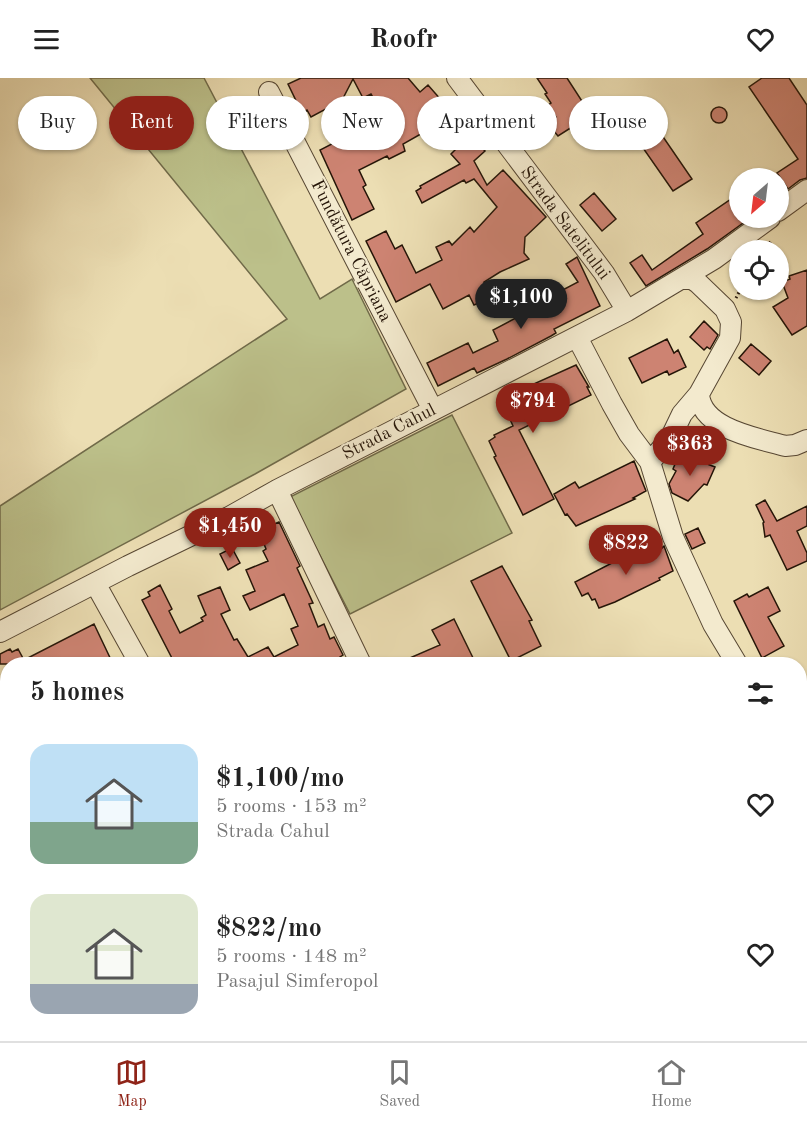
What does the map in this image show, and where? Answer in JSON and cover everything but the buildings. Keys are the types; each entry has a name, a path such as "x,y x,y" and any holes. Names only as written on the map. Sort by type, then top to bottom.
{"street":[{"name":"Strada Satelitului","path":"457,78 604,273 627,311"},
{"name":"Fundătura Căpriana","path":"269,92 433,410"},
{"path":"789,203 807,190"},
{"name":"Strada Cahul","path":"0,632 229,517 277,490 627,311 682,279 756,228"},
{"path":"650,462 670,439 686,409 699,394 727,348 730,338 731,322 725,309 692,279 682,279"},
{"path":"577,337 629,434 650,462 673,537 713,624 733,657"},
{"path":"699,394 702,408 716,423 785,446 807,440"},
{"path":"277,490 358,657"},
{"path":"95,583 136,657"}],"green space":[{"path":"90,78 204,78 213,96 206,96 206,150 242,150 320,299 352,279 406,389 255,474 0,610 0,506 287,319 149,150 194,150 194,96 109,96 109,101"},
{"path":"452,415 512,533 350,614 290,497"}]}
